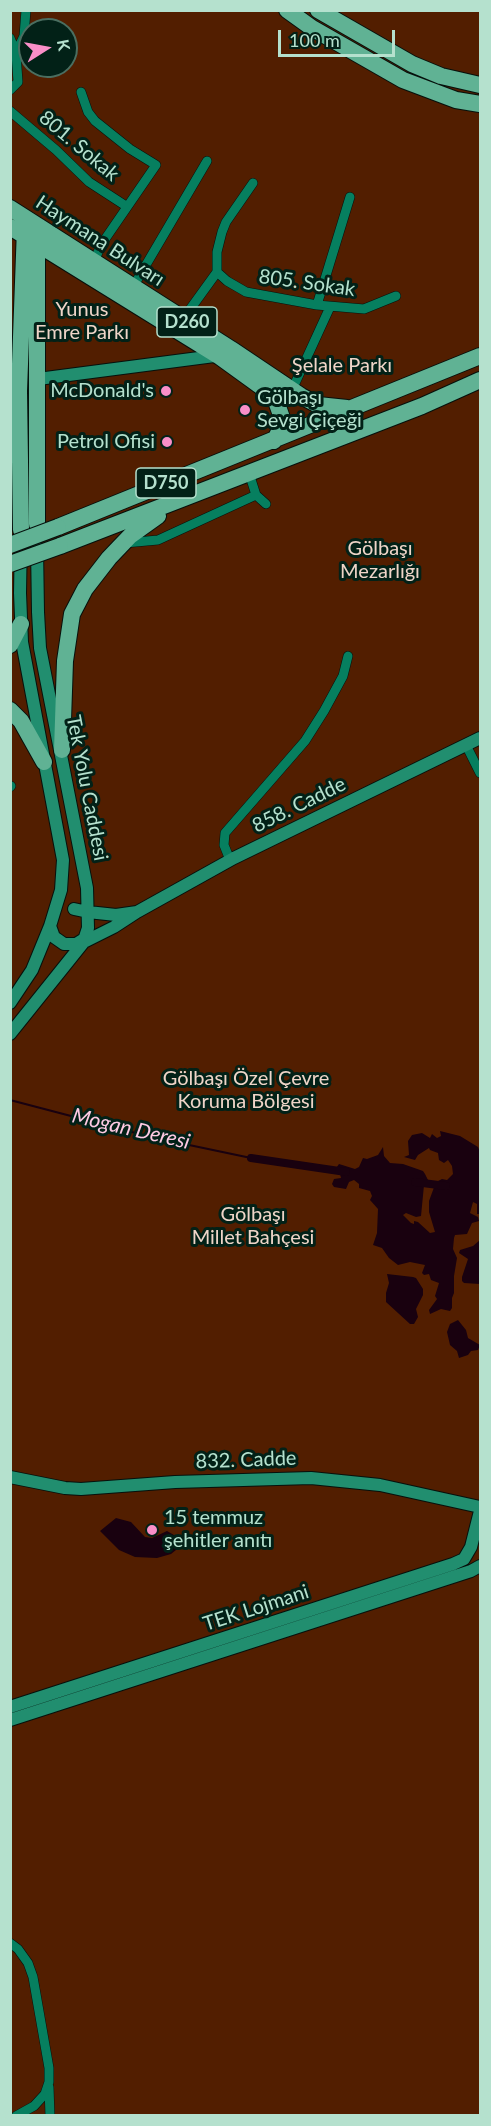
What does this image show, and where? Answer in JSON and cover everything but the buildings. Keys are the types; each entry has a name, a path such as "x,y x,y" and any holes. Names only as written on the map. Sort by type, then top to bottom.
{"highway":[{"path":"287,10 312,28 403,80 456,100 480,104"},
{"path":"318,10 412,64 441,76 480,85"},
{"name":"Haymana Bulvarı","path":"10,208 27,230 225,353 318,405 355,408"},
{"path":"21,530 15,368 27,230"},
{"path":"27,230 38,379 37,524"},
{"name":"Haymana Bulvarı","path":"27,230 94,262 183,320 225,353 275,398 282,423 274,441"},
{"name":"D750","path":"10,545 274,441 480,356"},
{"name":"D750","path":"10,564 422,406 480,380"},
{"path":"62,750 66,651 72,614 77,602 94,576 130,536 181,500"},
{"path":"10,645 21,624"},
{"path":"10,710 21,720 44,762"}],"street":[{"path":"16,53 24,36 26,10"},
{"path":"10,38 16,53 18,82 10,90"},
{"path":"81,92 88,112 95,121 130,149 156,165 101,245 94,262"},
{"name":"801. Sokak","path":"10,111 56,150 88,182 126,206"},
{"path":"133,287 207,161"},
{"path":"183,320 217,272 217,252 226,222 253,183"},
{"path":"317,305 350,196"},
{"name":"805. Sokak","path":"217,272 246,292 330,307 364,309 396,296"},
{"path":"292,390 330,307"},
{"path":"38,379 225,353"},
{"path":"249,473 256,495 266,504"},
{"path":"123,543 158,540 256,495"},
{"name":"Tek Yolu Caddesi","path":"37,524 40,648 62,750 87,888 85,931"},
{"name":"Tek Yolu Caddesi","path":"10,1003 32,969 52,922 61,890 63,860 27,672 21,624 21,530"},
{"path":"230,860 224,845 225,833 305,741 343,676 348,656"},
{"name":"858. Cadde","path":"85,931 114,927 230,860 480,738"},
{"path":"466,745 480,773"},
{"path":"10,1034 85,931 83,913 74,909 62,910 52,922 53,934 59,942 67,945 85,931"},
{"name":"858. Cadde","path":"85,931 116,915 137,912"},
{"name":"832. Cadde","path":"10,1477 81,1489 175,1482 319,1478 380,1485 480,1509"},
{"name":"TEK Lojmani","path":"10,1707 453,1564 464,1559 471,1547 480,1509"},
{"name":"TEK Lojmani","path":"10,1720 459,1575 480,1566"},
{"path":"10,1943 18,1949 28,1963 33,1977 49,2067 50,2115"},
{"path":"16,2115 34,2106 45,2094 49,2082"}],"green space":[{"name":"Gölbaşı Özel Çevre Koruma Bölgesi","path":"11,11 480,11 480,2115 11,2115"}],"shaded area":[{"path":"440,1131 460,1136 478,1147 480,1152 480,1214 477,1214 477,1204 473,1202 470,1213 478,1217 479,1221 472,1223 467,1234 455,1235 454,1238 453,1249 457,1258 452,1308 450,1311 441,1309 430,1314 429,1310 437,1299 435,1296 439,1283 431,1280 429,1274 422,1273 425,1265 410,1262 398,1265 382,1248 373,1245 377,1233 378,1209 370,1200 372,1196 370,1191 359,1188 359,1184 354,1180 349,1182 346,1189 334,1187 332,1184 334,1179 341,1178 340,1174 334,1171 339,1164 355,1169 359,1167 363,1158 378,1155 383,1147 384,1156 390,1163 403,1164 423,1171 425,1174 428,1180 424,1185 421,1216 416,1217 406,1213 403,1215 411,1223 418,1222 430,1233 435,1232 429,1212 429,1201 436,1182 442,1179 447,1180 453,1174 452,1166 448,1160 444,1163 439,1160 438,1153 429,1148 418,1155 415,1160 404,1157 409,1155 408,1141 412,1135 422,1133 430,1138 432,1134 437,1138 441,1136"},
{"path":"480,1240 480,1284 464,1283 462,1277 468,1259 459,1253 460,1250 473,1246"},
{"path":"387,1274 416,1278 423,1289 423,1295 416,1309 418,1317 414,1324 410,1324 386,1302 389,1283"},
{"path":"458,1320 466,1330 468,1338 480,1345 478,1350 459,1358 457,1351 450,1345 447,1332 450,1324"},
{"path":"116,1518 131,1522 145,1537 152,1538 167,1531 186,1542 171,1554 157,1558 135,1557 119,1550 100,1531"}],"waterway":[{"name":"Mogan Deresi","path":"10,1100 151,1137 251,1158"},
{"path":"251,1158 346,1172"},
{"path":"415,1182 446,1186"}],"place":[{"name":"McDonald's","path":"166,391"},
{"name":"Gölbaşı Sevgi Çiçeği","path":"245,410"},
{"name":"Petrol Ofisi","path":"167,442"},
{"name":"15 temmuz şehitler anıtı","path":"152,1530"}],"park label":[{"name":"Yunus Emre Parkı","path":"82,322"},
{"name":"Şelale Parkı","path":"342,366"},
{"name":"Gölbaşı Mezarlığı","path":"380,560"},
{"name":"Gölbaşı Millet Bahçesi","path":"253,1226"}]}
